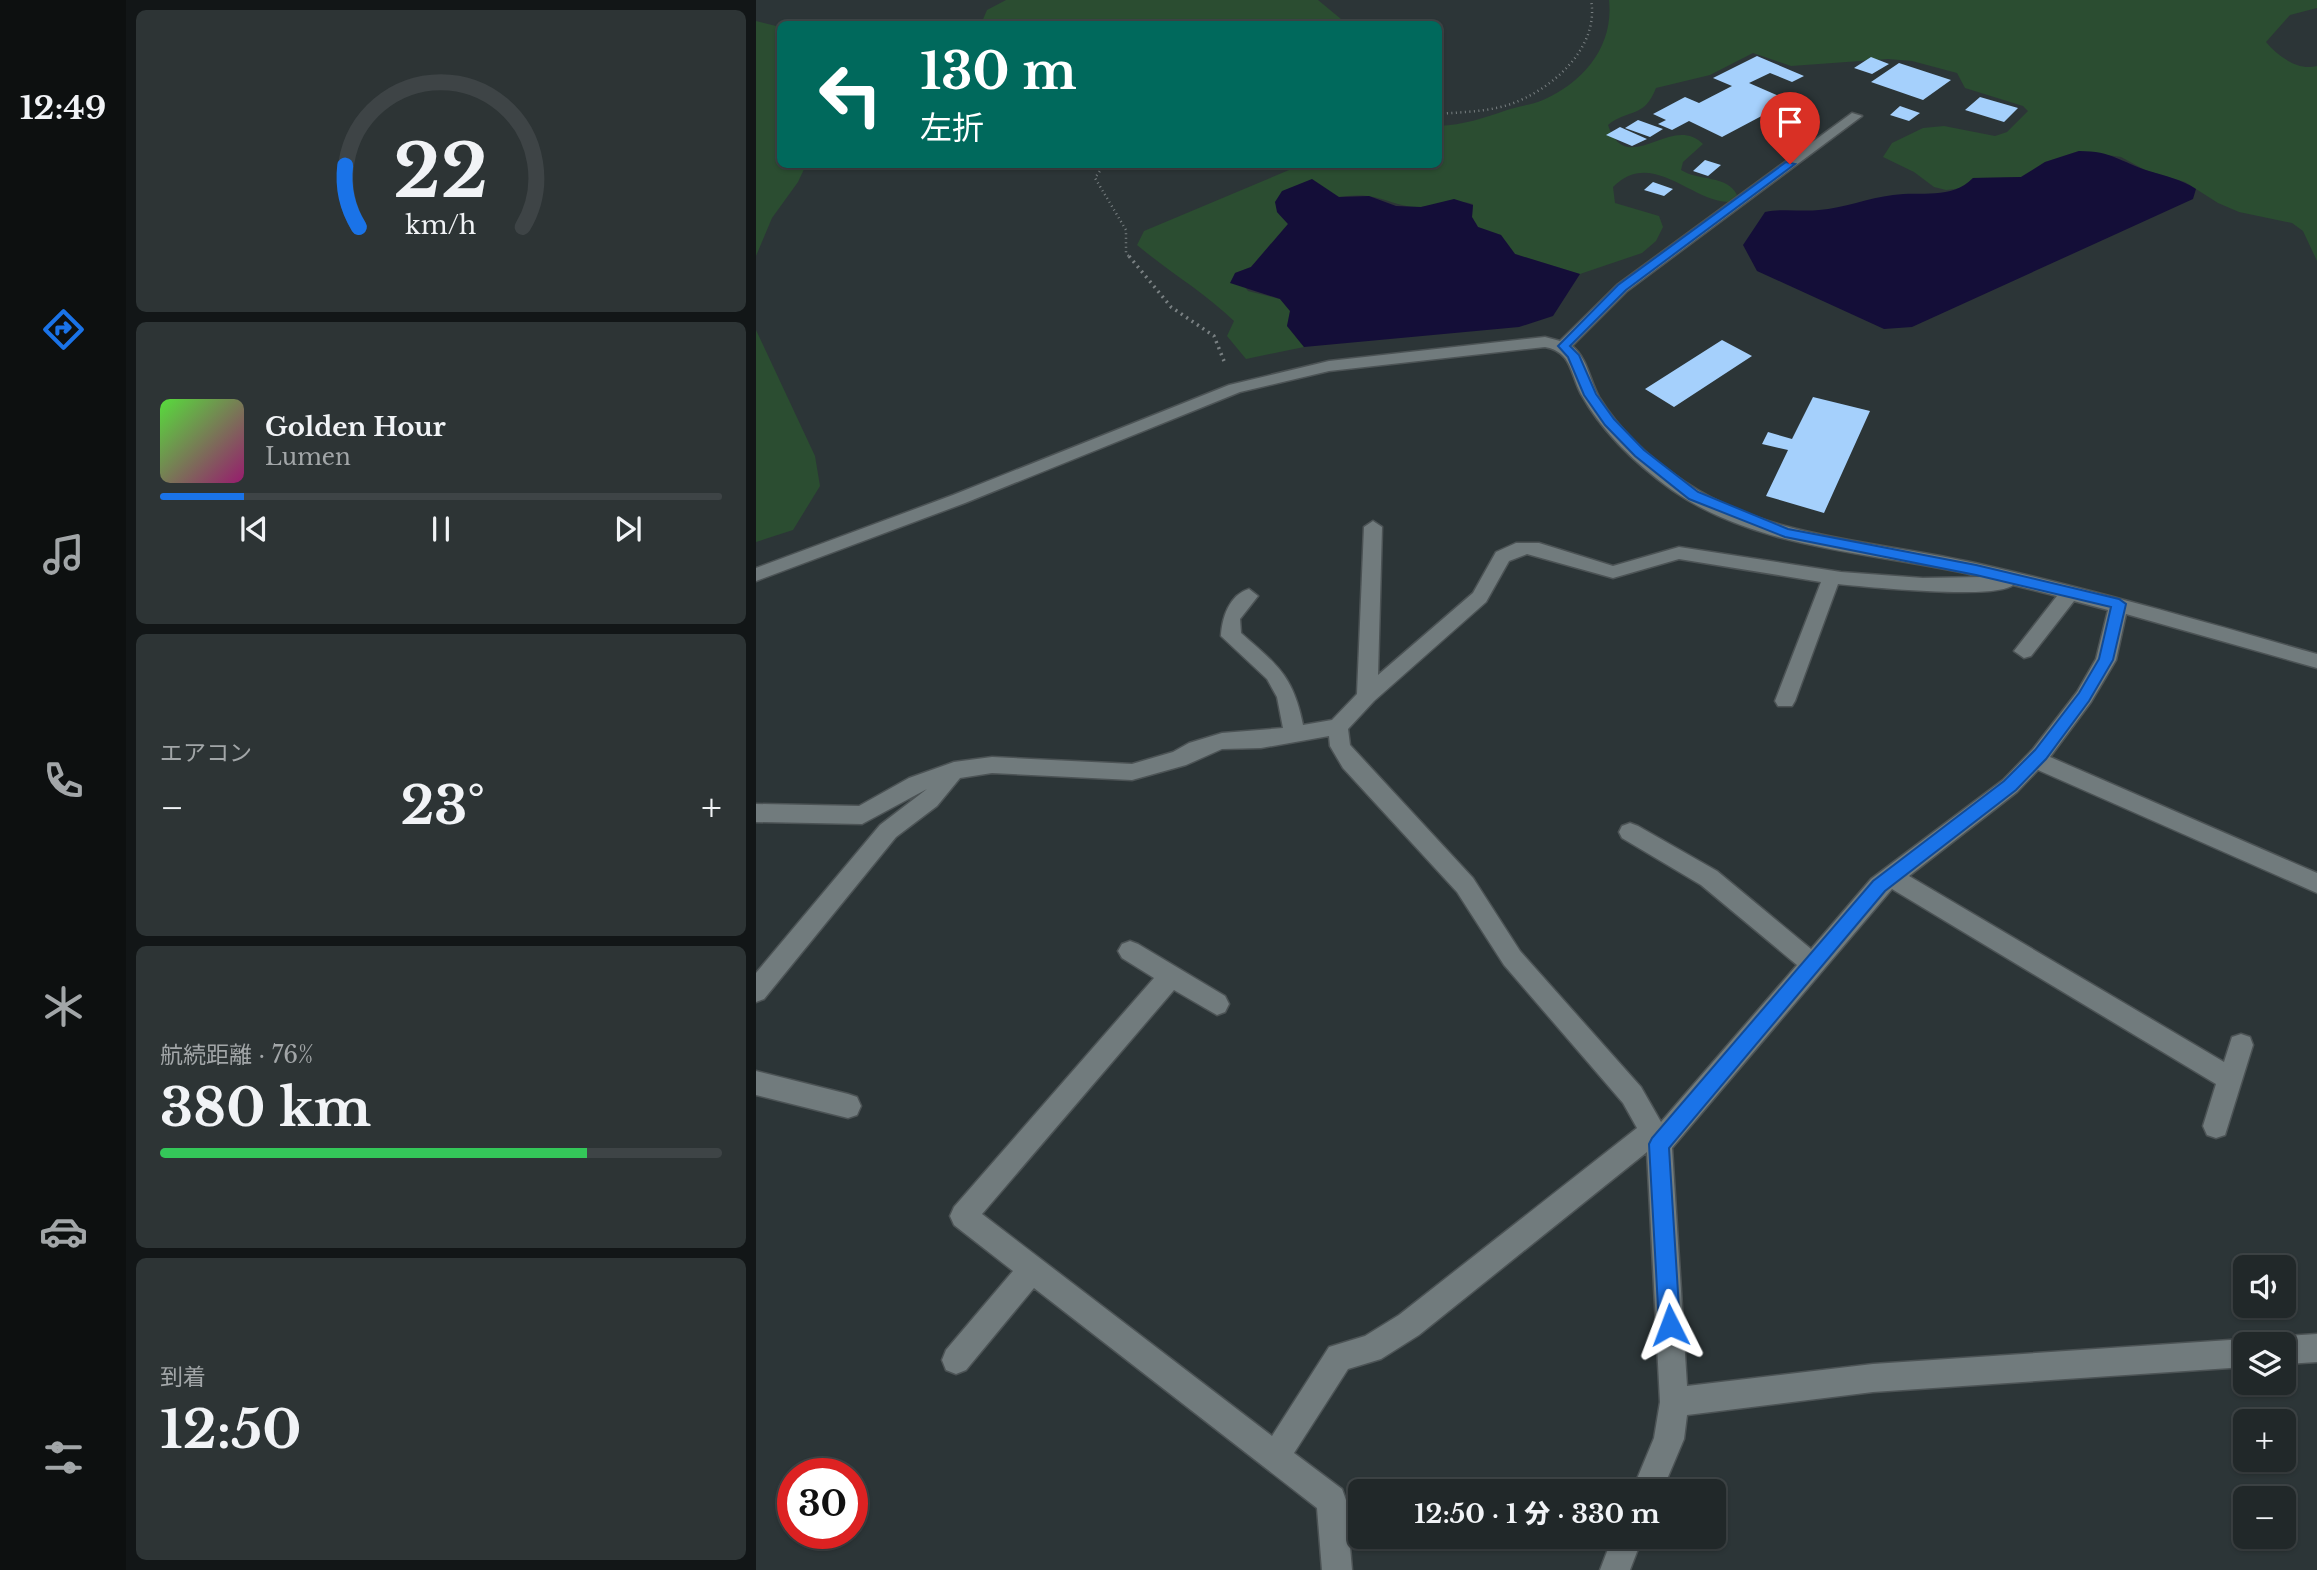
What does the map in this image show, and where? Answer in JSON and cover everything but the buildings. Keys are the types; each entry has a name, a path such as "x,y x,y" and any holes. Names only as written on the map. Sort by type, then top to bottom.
{"street":[{"path":"1563,346 1622,288 1856,116"},
{"path":"756,575 959,499 1235,388 1329,366 1545,342 1563,346 1573,355 1590,395 1610,422 1639,453 1693,495 1785,533 1964,567 2071,592 2317,661"},
{"path":"1367,696 1373,527"},
{"path":"756,813 862,815 916,784 954,770 992,765 1132,772 1179,759 1196,749 1222,741 1261,740 1338,727 1367,696 1483,594 1494,566 1503,556 1516,549 1534,548 1614,573 1635,569 1656,557 1679,553 1831,579 1973,585 2020,582"},
{"path":"1785,701 1831,579"},
{"path":"2024,651 2071,592"},
{"path":"1249,596 1231,618 1231,636 1274,674 1287,696 1294,733"},
{"path":"1275,1457 1339,1357 1371,1349 1409,1325 1656,1138 1813,965 1879,886 2010,786 2035,760 2084,697 2106,660 2119,604"},
{"path":"1338,727 1340,746 1350,762 1465,885 1512,958 1632,1095 1656,1138 1674,1402 1669,1439 1652,1479"},
{"path":"2035,760 2317,883"},
{"path":"756,991 888,831 930,800 954,770"},
{"path":"1630,832 1709,878 1813,965"},
{"path":"1892,877 2230,1079"},
{"path":"1130,951 1217,1004"},
{"path":"1172,975 963,1216 1331,1500 1337,1570"},
{"path":"2216,1126 2241,1045"},
{"path":"756,1083 848,1106"},
{"path":"956,1360 1032,1269"},
{"path":"2296,1349 2317,1348"},
{"path":"1674,1402 1873,1377 2233,1354"},
{"path":"1615,1570 1623,1549"}],"path":[{"path":"1442,113 1517,101 1572,64 1586,43 1591,27 1594,8 1591,0"},
{"path":"1102,168 1095,178 1126,230 1126,253 1171,307 1214,336 1235,388"}],"green space":[{"path":"1006,0 1318,0 1343,21 982,21 987,10"},
{"path":"1609,0 2317,0 2317,8 2290,15 2266,42 2288,61 2302,66 2317,66 2317,261 2303,231 2292,223 2239,212 2218,203 2185,182 2145,170 2121,157 2079,151 2045,162 2021,177 1973,178 1963,188 1946,190 1934,187 1914,172 1883,157 1892,143 1923,128 1944,126 1995,136 2007,132 2028,111 2023,106 1965,88 1957,73 1912,61 1888,59 1791,66 1753,53 1710,75 1656,88 1641,109 1608,125 1616,140 1626,147 1638,147 1677,135 1691,136 1703,144 1683,162 1681,170 1727,184 1737,195 1728,202 1700,194 1656,174 1627,176 1613,187 1615,203 1659,216 1663,227 1656,241 1642,253 1580,274 1515,254 1501,235 1478,227 1472,217 1473,204 1451,202 1413,207 1374,197 1356,196 1310,203 1277,212 1288,224 1251,267 1235,273 1248,291 1280,299 1290,311 1287,326 1304,347 1246,359 1227,336 1234,321 1137,245 1144,231 1294,168 1442,168 1442,126 1473,121 1539,102 1558,92 1583,73 1593,60 1607,32"},
{"path":"756,21 777,26 777,168 805,168 798,182 772,218 756,256"},
{"path":"756,330 815,456 820,486 793,530 756,542"}],"shaded area":[{"path":"2079,151 2108,155 2185,183 2196,189 2193,199 1912,327 1884,329 1757,271 1743,245 1765,212 1819,210 1893,195 1945,192 1964,185 1973,178 2021,177 2045,162"},
{"path":"1312,179 1339,197 1369,196 1396,206 1421,207 1454,199 1473,205 1472,217 1478,227 1501,235 1515,254 1580,274 1553,316 1519,327 1304,347 1287,326 1290,311 1280,299 1230,283 1235,273 1251,267 1288,224 1277,212 1275,202 1282,191"}],"route":[{"path":"1670,1325 1659,1144 1879,886 2010,786 2040,755 2084,697 2106,660 2119,604 1976,570 1785,533 1693,495 1639,453 1610,422 1590,395 1573,355 1563,346 1622,288 1790,164"}]}
